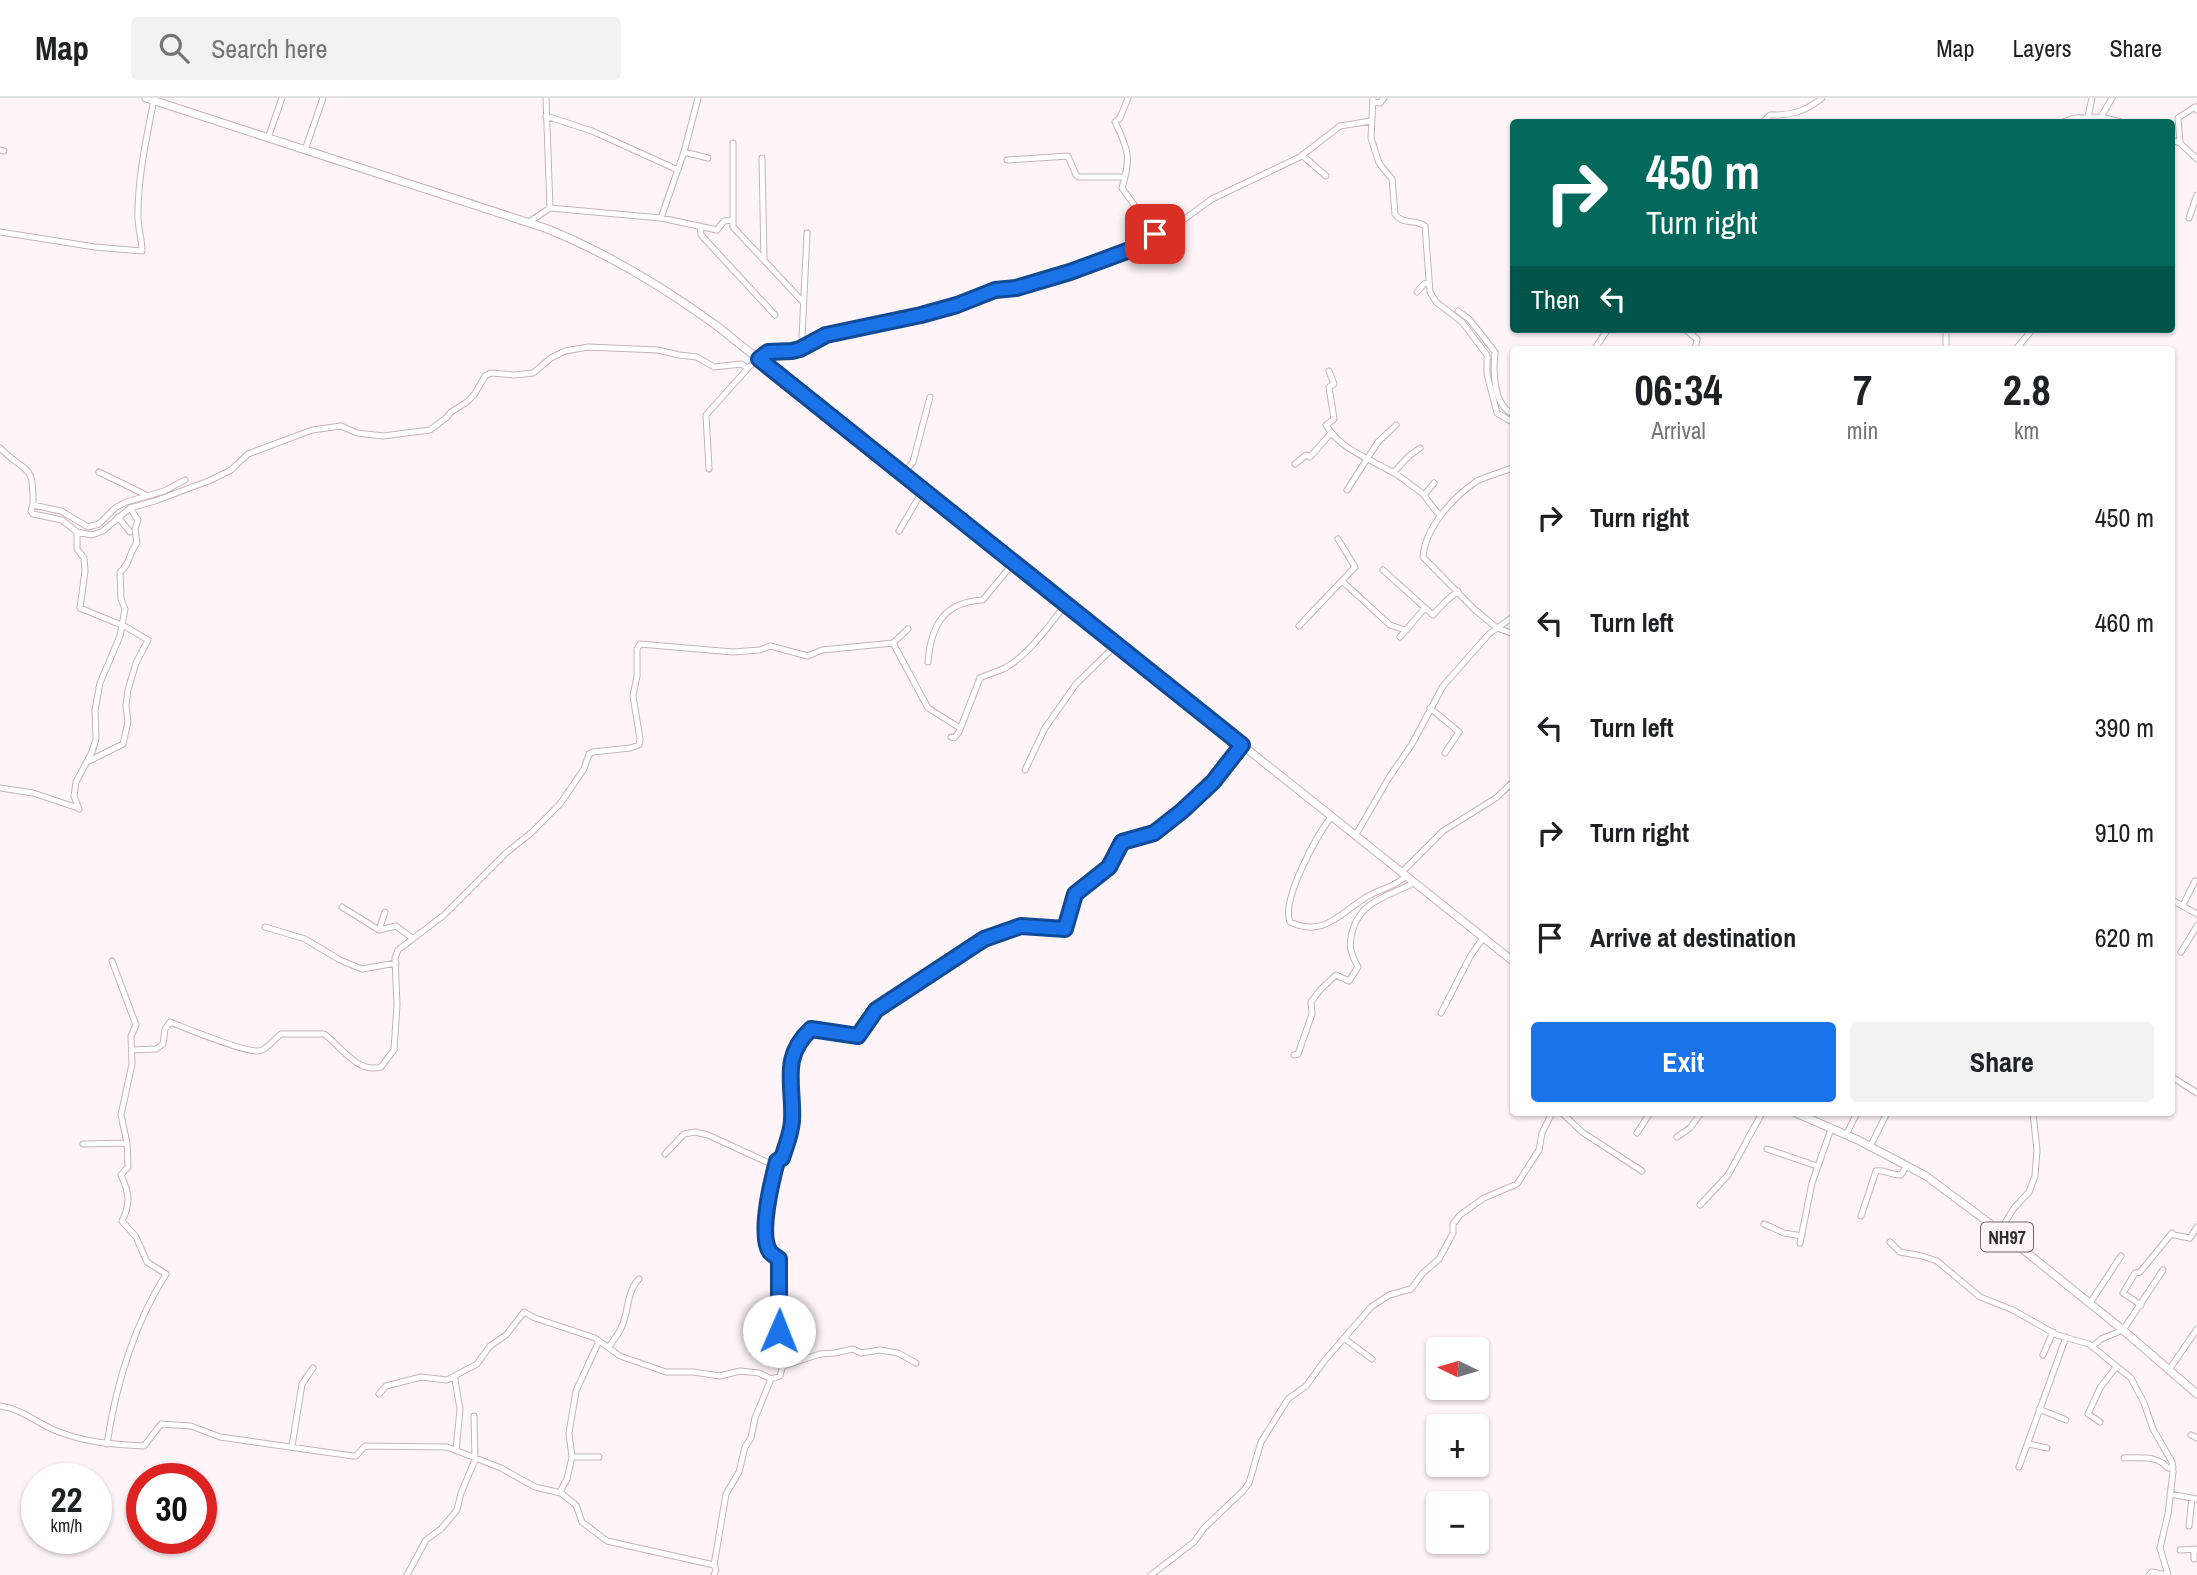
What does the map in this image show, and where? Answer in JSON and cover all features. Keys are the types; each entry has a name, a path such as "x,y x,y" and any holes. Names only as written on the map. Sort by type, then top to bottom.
{"highway":[{"path":"151,99 529,222 626,265 674,294 1510,959"},
{"name":"NH97","path":"1803,1116 1926,1176 2000,1230 2197,1394"}],"street":[{"path":"268,138 282,98"},
{"path":"304,150 323,98"},
{"path":"546,98 550,208"},
{"path":"662,218 684,152 698,98"},
{"path":"1128,98 1120,118 1115,122 1128,156 1122,188 1155,234"},
{"path":"1384,98 1380,103 1374,100 1371,138 1379,163 1392,179 1395,214 1404,221 1425,226 1430,292 1436,302 1462,322 1487,355 1487,374 1497,412 1510,420"},
{"path":"1766,119 1770,115 1790,116 1822,98"},
{"path":"2092,98 2086,119 2109,119"},
{"path":"2101,117 2112,98"},
{"path":"0,232 94,247 142,251 137,218 138,191 151,99"},
{"path":"2180,143 2178,118 2195,107 2197,110"},
{"path":"546,116 584,128 678,170"},
{"path":"709,469 706,415 748,368 768,352 792,351 826,335 957,305 995,290 1016,288 1070,272 1135,248 1155,234 1179,223 1212,199 1302,155 1340,126 1371,121"},
{"path":"2175,141 2197,159"},
{"path":"733,143 733,227 803,302"},
{"path":"684,152 708,158"},
{"path":"1302,155 1326,176"},
{"path":"1007,160 1068,156 1079,177 1125,177"},
{"path":"762,158 764,261"},
{"path":"2189,218 2197,195"},
{"path":"529,222 550,208 662,218 717,230 724,221 733,220"},
{"path":"700,226 701,235 775,315"},
{"path":"803,346 807,233"},
{"path":"1417,292 1423,284 1428,283"},
{"path":"1458,311 1469,319 1494,352 1494,376 1502,405 1510,413"},
{"path":"0,449 27,468 33,478 33,514 62,520 77,532 92,535 103,531 130,508 211,480 231,470 248,454 312,429 341,426 357,433 383,436 429,430 474,395 485,376 491,373 533,373 551,358 565,351 588,347 658,350 697,357 714,367 741,364 748,368"},
{"path":"1329,371 1334,384 1329,387 1334,419 1326,425 1331,433 1340,444 1394,472 1424,495 1440,515"},
{"path":"903,474 913,462 930,397"},
{"path":"1348,490 1378,442 1396,425"},
{"path":"1295,464 1307,455 1310,457 1331,433"},
{"path":"1394,472 1420,448"},
{"path":"1510,468 1479,480 1440,515 1426,541 1423,557 1474,609 1497,628 1510,633"},
{"path":"99,472 146,495"},
{"path":"32,508 61,511 82,524 94,527 106,519 115,508 146,495 164,491 186,480"},
{"path":"1424,495 1434,483"},
{"path":"899,531 923,490"},
{"path":"0,788 36,794 79,809 74,796 76,782 96,739 95,710 100,683 120,635 125,609 121,599 120,572 137,543 135,529 138,520 130,508"},
{"path":"118,517 130,532"},
{"path":"77,532 77,549 84,558 85,571 80,607 148,640 136,663 128,690 128,722 123,744 87,762"},
{"path":"1299,626 1343,582 1355,566 1338,539"},
{"path":"928,662 932,635 943,614 968,601 983,600 1014,562"},
{"path":"1383,570 1433,615 1458,591"},
{"path":"1343,582 1390,625 1405,630"},
{"path":"951,737 957,736 980,678 1005,668 1015,660 1037,639 1066,604"},
{"path":"1400,637 1425,608"},
{"path":"1355,836 1452,675 1497,628 1510,619"},
{"path":"132,1050 156,1049 163,1044 165,1029 170,1022 228,1044 257,1051 281,1034 324,1034 355,1061 367,1068 378,1068 394,1050 398,950 444,915 487,870 560,804 584,769 589,754 639,745 633,696 637,676 637,649 640,644 733,652 760,650 770,646 808,656 822,650 894,643 908,629"},
{"path":"894,643 928,708 960,728"},
{"path":"1025,770 1045,728 1076,684 1117,644"},
{"path":"1430,708 1459,733 1445,752"},
{"path":"665,1154 684,1134 695,1132 708,1135 771,1164 782,1158 792,1123 789,1071 799,1041 811,1029 858,1036 876,1010 984,939 1021,926 1065,929 1075,894 1109,867 1122,842 1154,833 1182,811 1213,782 1242,745"},
{"path":"1331,817 1307,857 1287,915 1290,922 1302,927 1329,924 1367,897 1396,885 1443,831 1496,799 1510,785"},
{"path":"2183,905 2195,881"},
{"path":"1294,1055 1297,1054 1312,1014 1311,1002 1336,975 1349,981 1358,967 1349,951 1356,916 1366,906 1413,883"},
{"path":"2175,902 2197,914"},
{"path":"342,907 379,930 397,926 412,938"},
{"path":"379,930 385,912"},
{"path":"2181,952 2197,926"},
{"path":"265,927 305,939 340,960 362,969 396,962"},
{"path":"1296,934 1302,927"},
{"path":"1441,1013 1471,955 1483,938"},
{"path":"107,1444 111,1415 140,1318 166,1273 147,1262 136,1237 122,1221 128,1210 129,1200 121,1175 128,1167 127,1143 121,1115 132,1063 131,1036 136,1026 112,961"},
{"path":"2175,1079 2197,1093"},
{"path":"1151,1575 1194,1542 1204,1528 1243,1491 1249,1483 1261,1442 1288,1399 1306,1386 1325,1360 1378,1301 1411,1289 1423,1273 1439,1259 1453,1233 1453,1224 1460,1215 1491,1194 1517,1184 1539,1150 1542,1133 1550,1116"},
{"path":"1565,1116 1582,1132 1642,1171"},
{"path":"1637,1133 1648,1116"},
{"path":"1677,1137 1690,1128 1699,1116"},
{"path":"1700,1205 1728,1174 1760,1116"},
{"path":"1846,1135 1856,1116"},
{"path":"1870,1147 1886,1116"},
{"path":"2000,1230 2014,1208 2029,1192 2035,1176 2037,1150 2033,1116"},
{"path":"1800,1243 1816,1167 1831,1129"},
{"path":"83,1144 127,1143"},
{"path":"1767,1149 1816,1167"},
{"path":"379,1394 386,1386 421,1377 447,1380 477,1364 490,1346 506,1335 524,1311 599,1341 620,1356 666,1373 692,1372 720,1376 740,1371 759,1373 771,1379 780,1376 783,1346 779,1331 779,1259 769,1251 767,1244 766,1210 777,1161"},
{"path":"1861,1216 1876,1171 1881,1170 1895,1176 1901,1175 1907,1166"},
{"path":"1764,1224 1784,1233 1802,1236"},
{"path":"2141,1305 2123,1293 2135,1273 2140,1272 2172,1233 2190,1238 2197,1227"},
{"path":"1890,1242 1900,1252 1937,1261 1976,1294 2053,1332 2089,1344 2131,1378 2173,1467 2168,1514 2160,1548 2167,1575 2152,1572 2150,1575"},
{"path":"2090,1303 2121,1256"},
{"path":"2092,1347 2101,1339 2123,1330 2163,1270"},
{"path":"609,1348 621,1329 633,1285 639,1279"},
{"path":"2169,1370 2197,1329"},
{"path":"2043,1355 2053,1332"},
{"path":"2019,1467 2066,1337"},
{"path":"1345,1339 1372,1359"},
{"path":"560,1493 567,1479 572,1457 569,1433 576,1391 599,1341"},
{"path":"783,1366 820,1354 853,1349 861,1353 880,1350 898,1353 916,1363"},
{"path":"2100,1422 2088,1414 2100,1388 2116,1367"},
{"path":"292,1446 302,1384 313,1368"},
{"path":"452,1378 460,1409 456,1451"},
{"path":"715,1575 714,1565 726,1494 739,1472 745,1447 751,1438 755,1418 771,1379"},
{"path":"0,1406 33,1417 50,1429 87,1442 107,1444 145,1446 161,1424 191,1426 219,1437 353,1456 365,1446 447,1447 501,1468 535,1488 560,1493 576,1506 582,1522 607,1541 714,1565"},
{"path":"2039,1409 2066,1420"},
{"path":"407,1575 426,1540 441,1529 457,1510 475,1460 474,1416"},
{"path":"2029,1444 2047,1448"},
{"path":"572,1457 599,1457"},
{"path":"2124,1458 2148,1457 2168,1468 2173,1467"},
{"path":"2170,1494 2194,1498 2189,1526"},
{"path":"2180,1550 2197,1549"},
{"path":"2193,1559 2197,1549"}],"route":[{"path":"779,1331 779,1259 769,1251 767,1244 766,1210 777,1161 782,1158 790,1135 792,1093 789,1071 799,1041 811,1029 858,1036 876,1010 984,939 1021,926 1065,929 1075,894 1109,867 1122,842 1154,833 1182,811 1213,782 1242,745 759,359 768,352 800,349 826,335 921,315 995,290 1016,288 1070,272 1135,248 1155,234"}]}
